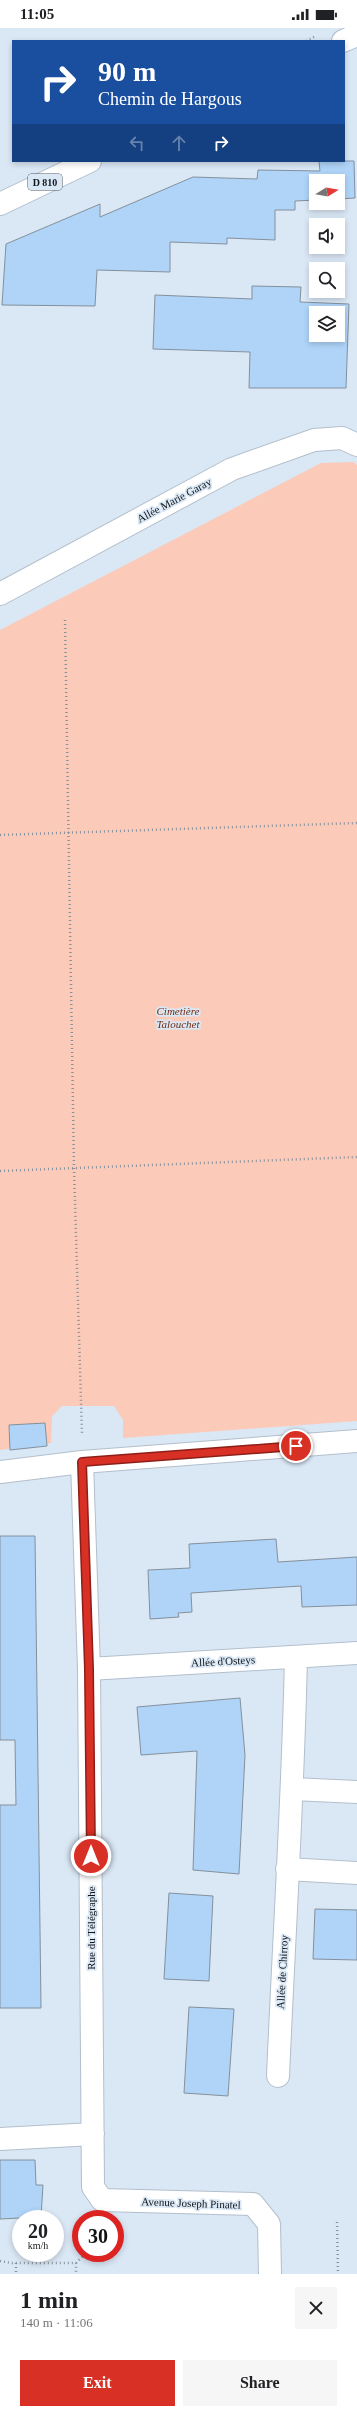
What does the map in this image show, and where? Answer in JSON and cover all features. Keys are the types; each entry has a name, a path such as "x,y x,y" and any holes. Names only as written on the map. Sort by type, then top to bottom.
{"street":[{"path":"345,40 357,35"},
{"name":"D 810","path":"0,204 88,162"},
{"name":"Allée Marie Garay","path":"0,594 232,469 314,440 342,438 357,445"},
{"path":"0,1472 82,1462 357,1441"},
{"name":"Rue du Télégraphe","path":"82,1462 89,1669 93,2187 102,2200"},
{"name":"Allée d'Osteys","path":"89,1669 357,1653"},
{"name":"Allée de Chirroy","path":"278,2076 287,1869 293,1789 296,1657"},
{"path":"293,1789 357,1792"},
{"path":"287,1869 357,1873"},
{"path":"0,2139 93,2134"},
{"name":"Avenue Joseph Pinatel","path":"102,2200 253,2204 269,2224 270,2274"}],"path":[{"path":"65,620 74,1168 82,1462"},
{"path":"0,835 357,823"},
{"path":"0,1171 357,1157"},
{"path":"337,2222 338,2274"},
{"path":"0,2261 16,2263 76,2264 76,2274"},
{"path":"16,2263 16,2274"}],"green space":[{"name":"Cimetière Talouchet","path":"354,462 357,465 357,1421 123,1438 123,1420 114,1406 62,1406 52,1416 51,1443 0,1450 0,630 321,463"}],"building":[{"path":"354,161 355,198 345,199 345,174 309,174 309,200 295,201 295,210 275,210 275,240 227,238 227,244 170,242 170,272 97,270 95,306 2,305 6,244 100,204 100,217 193,177 257,179 258,170 320,171 319,162"},
{"path":"252,286 301,287 300,302 349,304 346,388 249,388 250,352 153,349 155,295 252,299"},
{"path":"45,1423 47,1446 10,1450 9,1425"},
{"path":"0,1536 35,1536 41,2008 0,2008 0,1805 16,1805 15,1740 0,1740"},
{"path":"276,1539 278,1562 357,1557 357,1605 302,1607 301,1586 191,1593 192,1612 178,1613 179,1617 150,1619 148,1570 190,1568 189,1544"},
{"path":"240,1698 245,1755 239,1874 193,1870 197,1751 141,1755 137,1707"},
{"path":"169,1893 213,1896 209,1981 164,1979"},
{"path":"315,1909 357,1910 357,1960 313,1959"},
{"path":"189,2007 234,2009 228,2096 184,2093"},
{"path":"0,2160 35,2160 36,2185 43,2185 41,2210 12,2210 12,2218 0,2219"}],"route":[{"path":"91,1856 89,1669 84,1478 82,1462 296,1446"}]}
